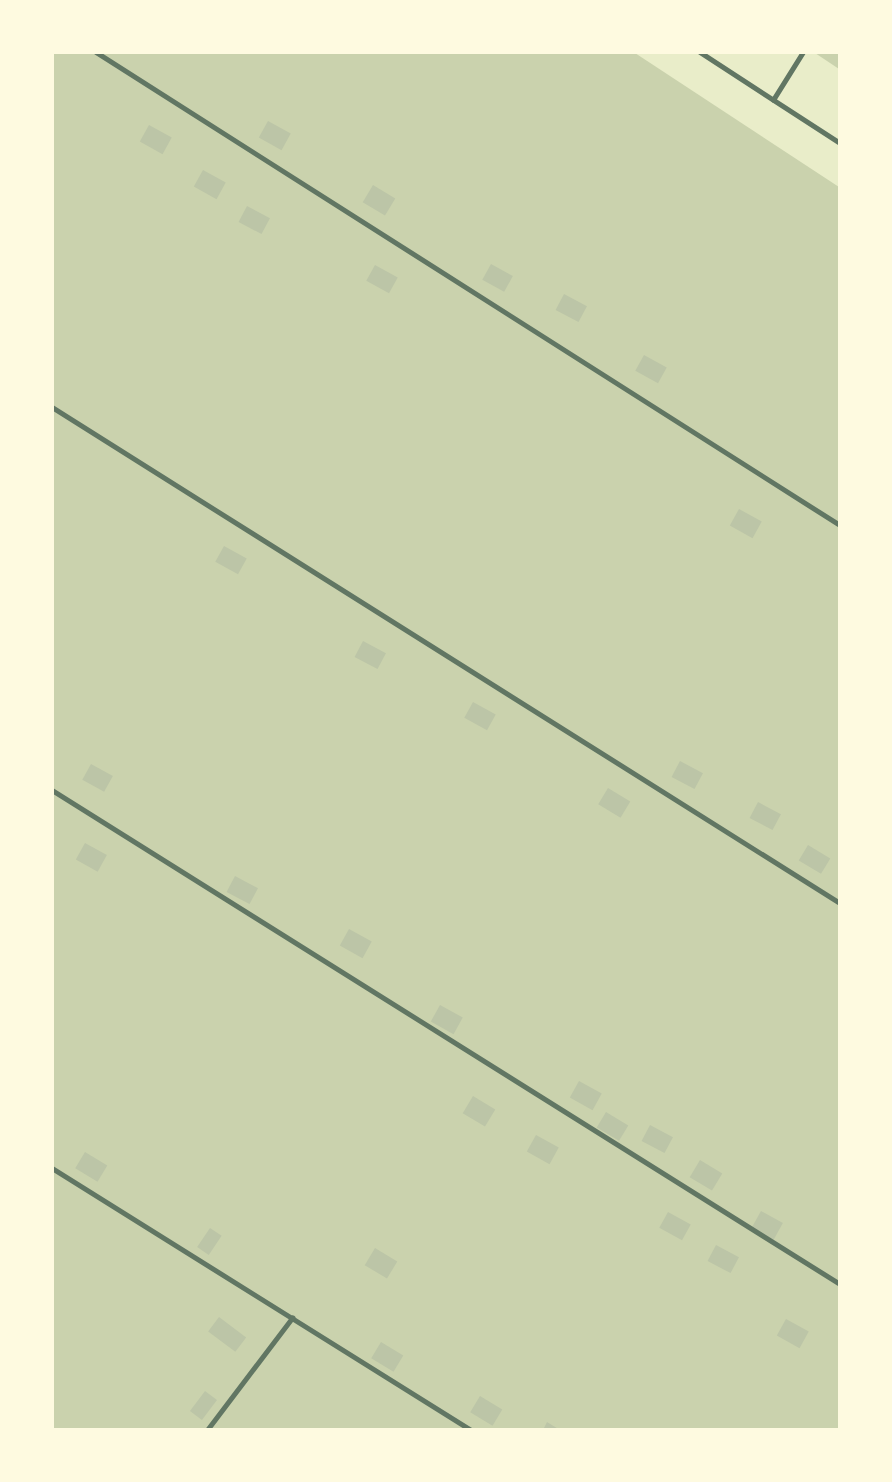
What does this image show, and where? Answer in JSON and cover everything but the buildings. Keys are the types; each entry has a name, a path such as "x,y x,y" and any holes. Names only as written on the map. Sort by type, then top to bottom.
{"lane":[{"path":"96,52 840,525"},
{"path":"700,52 840,143"},
{"path":"773,100 803,52"},
{"path":"52,407 840,903"},
{"path":"52,790 840,1284"},
{"path":"52,1168 472,1430"},
{"path":"207,1430 292,1317"}],"green space":[{"path":"52,53 635,53 839,187 839,1429 53,1429"},
{"path":"815,53 839,53 839,69"}]}
